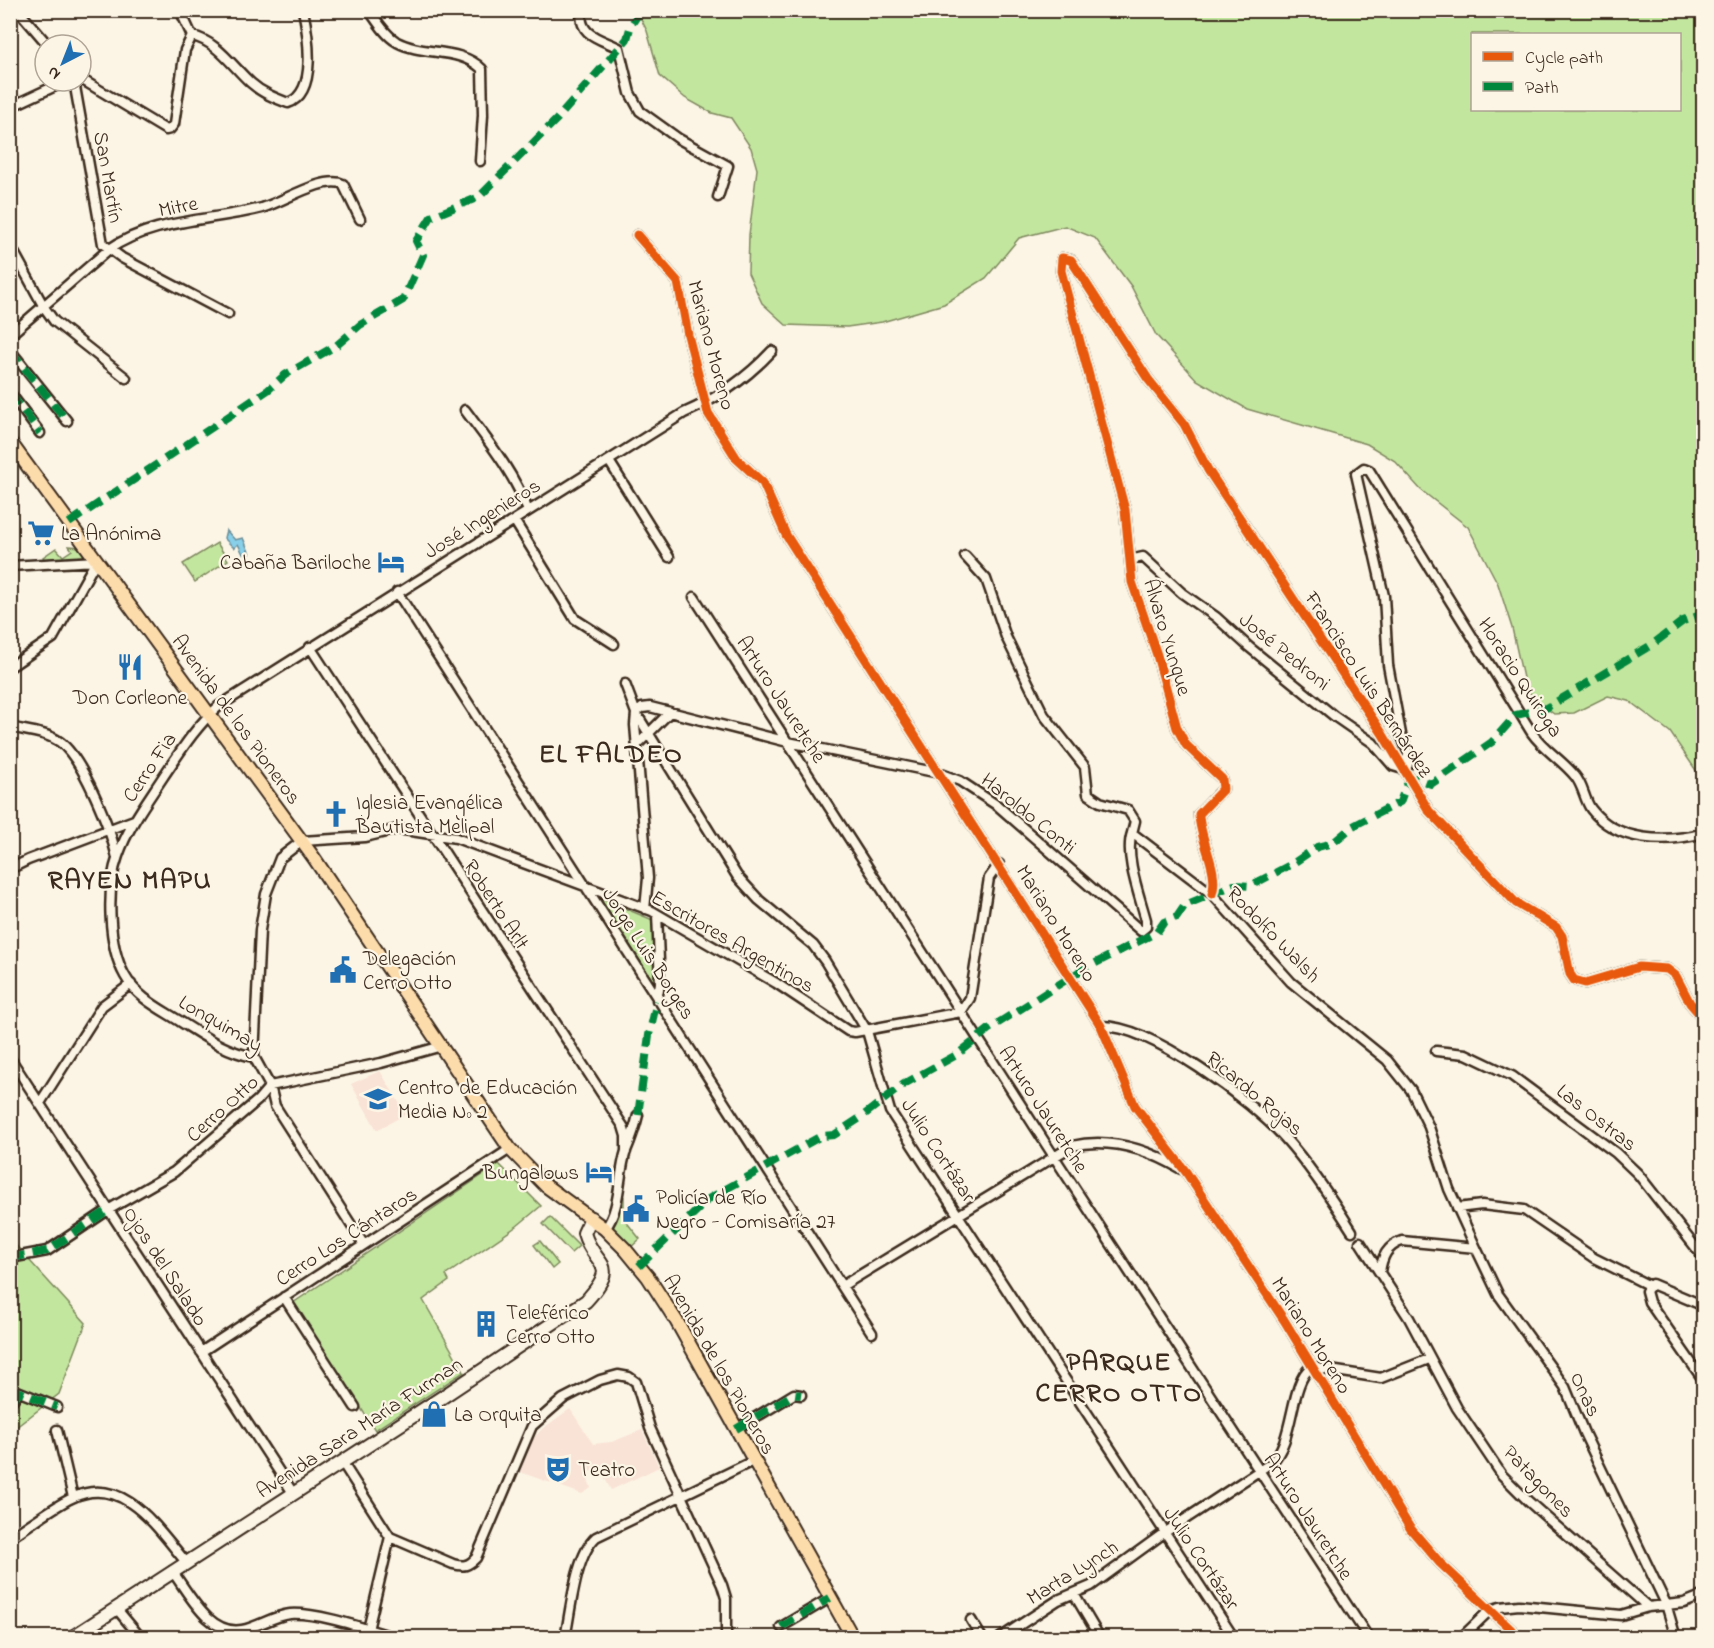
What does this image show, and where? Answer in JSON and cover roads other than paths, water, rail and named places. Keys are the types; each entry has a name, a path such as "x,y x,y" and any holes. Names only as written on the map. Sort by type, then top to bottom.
{"main road":[{"name":"Avenida de los Pioneros","path":"10,442 302,841 510,1149 546,1186 605,1229 648,1276 677,1322 852,1638"},
{"name":"Avenida Sara María Furman","path":"70,1638 586,1301 604,1280 601,1260 587,1244 584,1233 591,1218"}],"street":[{"path":"18,10 38,33"},
{"path":"180,10 192,36 211,45 251,83 268,95 288,103 296,101 304,91 309,59 303,10"},
{"path":"369,10 395,40 406,46 459,57 475,63 482,69 484,87 480,161"},
{"path":"582,10 581,24 586,31 601,42 619,48 630,93 645,115 679,140 725,162 728,166 718,197"},
{"path":"93,86 165,130 170,129 174,124 184,50 192,36"},
{"path":"10,107 40,93"},
{"name":"San Martín","path":"76,93 101,238 108,250 228,314"},
{"name":"Mitre","path":"10,335 108,250 122,240 144,231 263,207 331,181 343,184 360,219"},
{"name":"Mariano Moreno","path":"637,235 678,282 705,405 737,459 763,483 786,535 1101,1026 1135,1106 1186,1172 1284,1320 1410,1528 1440,1563 1520,1638"},
{"path":"10,245 54,321 126,378"},
{"name":"Álvaro Yunque","path":"1062,258 1061,271 1125,510 1132,582 1181,738 1222,778 1223,789 1198,814 1205,850 1214,873 1212,894"},
{"name":"Francisco Luis Bernárdez","path":"1062,258 1071,260 1148,379 1184,424 1208,470 1382,733 1429,811 1451,837 1516,903 1556,927 1562,936 1570,974 1574,980 1585,983 1639,967 1667,969 1676,976 1690,1003 1704,1019"},
{"path":"10,350 67,421"},
{"name":"José Ingenieros","path":"209,714 309,647 684,413 705,405 748,375 772,351"},
{"path":"10,393 40,433"},
{"path":"465,410 501,457 528,511"},
{"path":"609,461 669,557"},
{"name":"Horacio Quiroga","path":"1402,769 1408,765 1408,752 1401,734 1388,664 1384,596 1356,474 1364,468 1370,470 1532,733 1543,748 1574,774 1591,809 1616,828 1646,838 1660,840 1704,833"},
{"path":"514,520 575,619 614,644"},
{"path":"965,556 986,579 1006,637 1044,715 1085,767 1088,794 1093,799 1128,810 1135,821 1132,833"},
{"name":"José Pedroni","path":"1130,560 1143,557 1149,561 1182,593 1216,617 1335,716 1373,743 1393,766 1402,769"},
{"path":"10,566 96,561"},
{"path":"10,668 53,638 96,561"},
{"name":"Jorge Luis Borges","path":"397,592 657,1001 872,1333"},
{"name":"Arturo Jauretche","path":"694,597 1053,1155 1368,1637"},
{"name":"Roberto Arlt","path":"309,647 623,1126 626,1136 626,1152"},
{"name":"Julio Cortázar","path":"625,684 636,713 650,732 737,876 759,900 813,945 867,1031 890,1111 1234,1638"},
{"name":"Haroldo Conti","path":"636,713 642,708 650,707 788,742 939,773 960,781 998,806 1141,931 1146,927 1146,920 1133,868 1130,843 1132,833"},
{"path":"637,745 670,712"},
{"path":"636,713 648,878 645,909"},
{"name":"Cerro Fia","path":"10,869 134,820 182,749 209,714"},
{"name":"Lonquimay","path":"10,727 45,735 58,741 69,751 111,830 117,859 111,924 116,951 131,984 144,998 225,1049 254,1057 270,1086 275,1106 364,1245"},
{"name":"Lonquimay","path":"117,859 134,820"},
{"name":"Escritores Argentinos","path":"302,841 365,837 398,829 456,838 583,884 657,914 777,983 848,1031 867,1031 961,1012"},
{"name":"Rodolfo Walsh","path":"1132,833 1212,894 1291,982 1359,1035 1400,1074 1422,1108 1457,1208"},
{"path":"254,1057 259,945 264,901 280,858 302,841"},
{"path":"961,1012 970,999 989,878 999,864"},
{"path":"657,914 660,983 657,1001"},
{"path":"40,1103 102,1006 131,984"},
{"name":"Ricardo Rojas","path":"1101,1026 1122,1028 1179,1054 1250,1107 1296,1150 1352,1230"},
{"name":"Cerro Otto","path":"10,1258 48,1251 108,1210 187,1164 270,1086 381,1063 442,1046"},
{"name":"Las Ostras","path":"1436,1051 1457,1051 1475,1057 1512,1076 1616,1153 1638,1174 1704,1258"},
{"name":"Ojos del Salado","path":"10,1058 293,1492"},
{"path":"605,1229 612,1219 626,1152 635,1133 638,1115"},
{"path":"842,1286 1053,1155 1084,1143 1120,1144 1148,1152 1186,1172"},
{"name":"Cerro Los Cántaros","path":"201,1352 510,1149"},
{"path":"1457,1208 1482,1205 1524,1209 1594,1258 1648,1285 1657,1285 1704,1306"},
{"name":"Onas","path":"1457,1208 1498,1294 1566,1388 1584,1433 1666,1604 1676,1638"},
{"path":"1380,1272 1384,1255 1395,1243 1402,1241 1476,1248"},
{"path":"1311,1367 1381,1378 1429,1359 1409,1318 1360,1242"},
{"path":"1648,1285 1646,1291 1649,1302 1704,1381"},
{"path":"284,1298 355,1407"},
{"name":"Patagones","path":"1429,1359 1484,1450 1507,1481 1648,1607"},
{"name":"Marta Lynch","path":"1000,1638 1058,1600 1091,1586 1164,1533 1259,1472 1278,1456 1302,1378 1311,1367"},
{"path":"342,1462 390,1537 453,1564 462,1567 470,1565 476,1558 532,1426 564,1399 600,1380 618,1375 629,1377 636,1382 650,1428 722,1585 726,1598 726,1638"},
{"path":"10,1403 14,1391 57,1407"},
{"path":"735,1429 794,1394 801,1395"},
{"path":"57,1430 73,1497"},
{"path":"565,1638 581,1564 589,1543 596,1537 753,1461"},
{"path":"10,1538 73,1497 95,1492 115,1492 130,1502 153,1524 186,1562"},
{"path":"367,1634 390,1537"},
{"path":"172,1571 206,1615 217,1626 230,1630 243,1630 290,1614 308,1616 367,1634 397,1638"},
{"path":"1074,1594 1100,1638"},
{"path":"1461,1638 1490,1610 1519,1605 1608,1615 1666,1604 1684,1603 1704,1595"},
{"path":"781,1627 830,1598"},
{"path":"116,1608 141,1638"},
{"path":"971,1620 982,1638"}],"water":[{"path":"226,530 235,540 243,538 250,554 243,554 238,544 234,548 224,538"}],"place":[{"name":"La Anónima","path":"41,533"},
{"name":"Cabaña Bariloche","path":"391,562"},
{"name":"Don Corleone","path":"130,667"},
{"name":"Iglesia Evangélica Bautista Melipal","path":"336,814"},
{"name":"Delegación Cerro Otto","path":"343,970"},
{"name":"Centro de Educación Media Nº 2","path":"378,1099"},
{"name":"Bungalows","path":"599,1172"},
{"name":"Policía de Río Negro - Comisaría 27","path":"636,1209"},
{"name":"Teleférico Cerro Otto","path":"486,1324"},
{"name":"La Orquita","path":"434,1414"},
{"name":"Teatro","path":"558,1469"}],"district":[{"name":"EL FALDEO","path":"611,753"},
{"name":"RAYEN MAPU","path":"130,879"},
{"name":"PARQUE CERRO OTTO","path":"1119,1376"}]}
